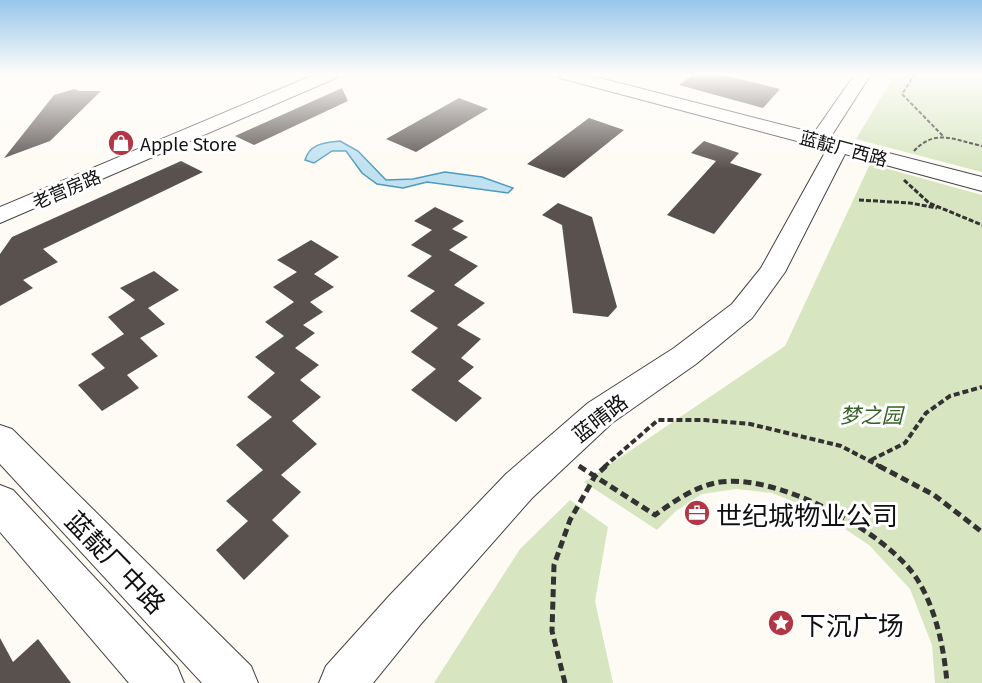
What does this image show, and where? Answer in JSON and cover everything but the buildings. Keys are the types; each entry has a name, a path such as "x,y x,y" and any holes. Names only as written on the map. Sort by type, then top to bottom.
{"street":[{"name":"老营房路","path":"0,200 228,106"},
{"name":"老营房路","path":"0,216 256,106"},
{"name":"蓝靛厂西路","path":"687,106 829,143 899,168 982,184"},
{"name":"蓝晴路","path":"344,683 405,610 519,486 600,413 685,356 742,310 771,272 847,106"},
{"name":"蓝靛厂中路","path":"0,440 234,683"},
{"name":"蓝靛厂中路","path":"0,503 160,683"}],"path":[{"path":"914,106 945,137"},
{"path":"982,146 938,136 923,141 899,168 929,203 982,225"},
{"path":"859,200 910,203 940,208"},
{"path":"871,461 904,443 926,413 950,396 982,387"},
{"path":"564,683 552,631 554,565 570,520 595,476 626,446 658,420 705,420 750,424 841,446 934,495 982,532"},
{"path":"577,465 655,515 681,496 717,483 765,484 789,491 856,526 885,545 916,577 932,613 945,658 947,683"}],"green space":[{"path":"876,106 982,106 982,172 856,139"},
{"name":"梦之园","path":"870,164 982,195 982,683 935,683 932,645 910,589 869,545 821,513 772,493 736,489 702,494 676,511 657,530 584,482 785,346"},
{"path":"570,500 608,527 595,601 613,683 434,683 520,549"}],"water":[{"path":"340,141 358,151 386,180 413,179 445,172 482,177 513,188 508,193 427,182 403,188 377,184 362,173 346,151 332,151 314,163 305,160 314,147"}],"place":[{"name":"Apple Store","path":"121,143"},
{"name":"世纪城物业公司","path":"697,513"},
{"name":"下沉广场","path":"781,623"}]}
